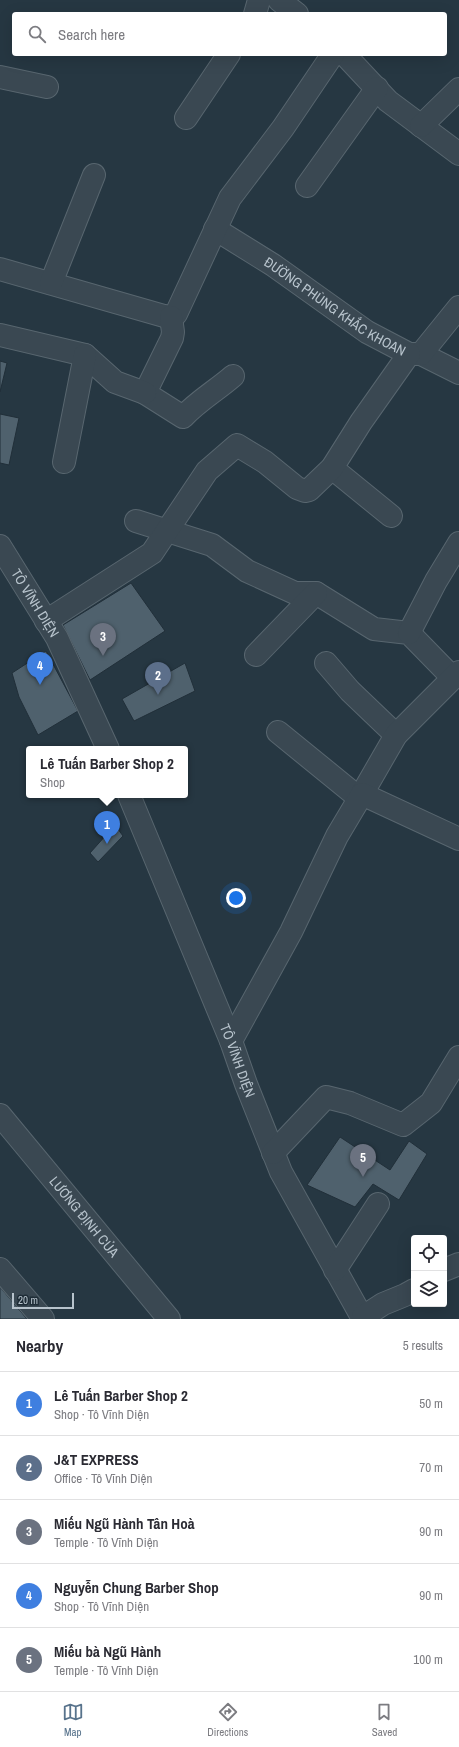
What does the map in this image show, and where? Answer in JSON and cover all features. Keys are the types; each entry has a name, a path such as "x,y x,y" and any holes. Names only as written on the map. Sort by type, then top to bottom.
{"street":[{"path":"256,12 259,0"},
{"path":"280,0 295,12"},
{"path":"186,118 228,56"},
{"path":"0,268 170,317 176,314 230,198 283,128 332,56"},
{"path":"346,56 388,101 459,154"},
{"path":"0,77 47,87"},
{"path":"307,186 377,88"},
{"path":"422,126 459,89"},
{"path":"51,283 94,175"},
{"name":"ĐƯỜNG PHÙNG KHẮC KHOAN","path":"215,229 273,265 367,332 459,373"},
{"path":"46,621 152,553 207,471 237,445 265,462 297,488 305,491 309,490 332,468 361,422 415,354 459,307"},
{"path":"145,393 172,338 173,332 170,317"},
{"path":"0,335 85,355 115,382 145,393 183,417 195,405 218,389 233,376"},
{"path":"64,462 85,355"},
{"path":"332,468 391,516"},
{"path":"136,521 212,545 247,571 296,593 316,593 374,629 409,633 456,675 396,735 338,836 291,932 232,1041"},
{"path":"409,633 436,581 459,543"},
{"name":"TÔ VĨNH DIỆN","path":"0,546 57,638 107,746"},
{"path":"256,655 316,593"},
{"path":"326,663 350,691 396,735"},
{"path":"278,732 360,796 459,839"},
{"name":"TÔ VĨNH DIỆN","path":"130,798 232,1041 246,1084 281,1172 363,1318"},
{"path":"273,1153 326,1098 350,1103 402,1124 431,1103 459,1057"},
{"name":"LƯƠNG ĐỊNH CỦA","path":"0,1115 169,1319"},
{"path":"335,1270 378,1204"},
{"path":"447,1269 459,1264"},
{"path":"0,1268 43,1319"},
{"path":"363,1318 383,1304 405,1296 411,1292"}],"building":[{"path":"0,361 7,363 0,392"},
{"path":"0,414 19,418 9,465 0,463"},
{"path":"131,583 165,631 90,680 63,625"},
{"path":"46,651 78,711 38,735 19,697 12,673"},
{"path":"185,663 195,691 134,721 122,699"},
{"path":"115,825 123,836 98,862 90,853"},
{"path":"340,1137 390,1170 409,1141 427,1154 399,1200 373,1184 355,1207 307,1185"},
{"path":"0,1287 27,1319 0,1319"}],"place":[{"name":"Miếu Ngũ Hành Tân Hoà","path":"103,656"},
{"name":"Nguyễn Chung Barber Shop","path":"40,685"},
{"name":"J&T EXPRESS","path":"158,695"},
{"name":"Lê Tuấn Barber Shop 2","path":"107,844"},
{"name":"Miếu bà Ngũ Hành","path":"363,1177"}]}
